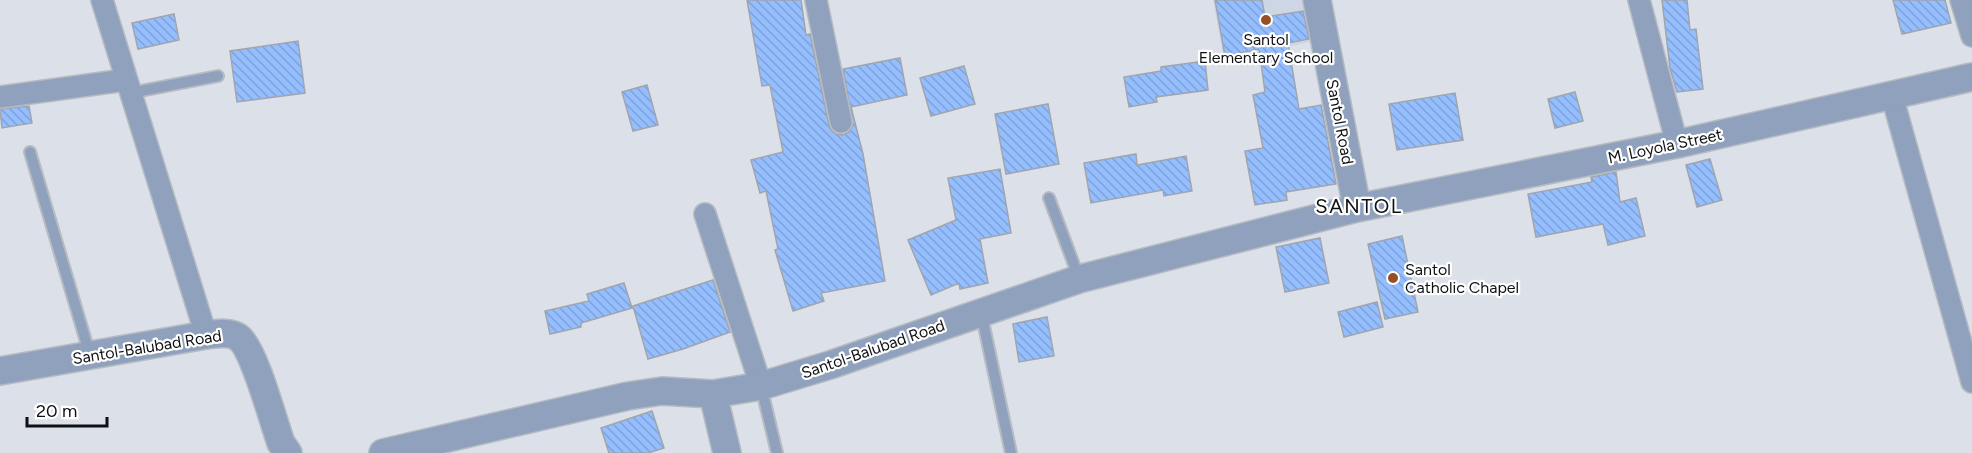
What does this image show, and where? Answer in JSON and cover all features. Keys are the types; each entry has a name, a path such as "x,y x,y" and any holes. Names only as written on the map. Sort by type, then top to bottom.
{"street":[{"path":"102,0 206,334"},
{"path":"816,0 841,122"},
{"name":"Santol Road","path":"1317,0 1357,208"},
{"path":"1639,0 1677,144"},
{"path":"1961,0 1972,36"},
{"name":"M. Loyola Street","path":"1357,208 1677,144 1972,77"},
{"path":"0,96 128,87"},
{"path":"1892,96 1972,382"},
{"name":"Santol-Balubad Road","path":"383,453 628,396 662,391 713,394 761,386 830,365 1079,279 1357,208"},
{"path":"705,214 761,386"},
{"name":"Santol-Balubad Road","path":"0,371 206,334 231,334 240,338 251,354 281,443 288,453"},
{"path":"713,394 727,453"}],"lane":[{"path":"128,87 218,75"},
{"path":"30,152 90,355"},
{"path":"1049,198 1079,279"},
{"path":"980,312 1011,453"},
{"path":"761,386 777,453"}],"shaded area":[{"name":"Santol Elementary School","path":"1213,0 1311,0 1319,40 1224,61"}],"building":[{"path":"747,0 801,0 806,35 810,34 829,125 836,134 843,135 849,132 853,125 843,69 900,58 907,95 851,107 863,154 885,281 821,293 824,301 793,311 775,250 778,249 766,191 760,193 751,160 783,152 770,85 762,86"},
{"path":"1215,0 1262,0 1265,17 1303,11 1309,39 1288,43 1299,109 1321,105 1336,184 1286,192 1287,200 1255,205 1245,151 1263,148 1253,95 1265,92 1259,49 1225,56"},
{"path":"1662,0 1687,0 1690,30 1696,29 1703,89 1677,92 1670,68"},
{"path":"1893,0 1945,0 1951,23 1902,34"},
{"path":"174,14 179,40 138,49 132,23"},
{"path":"298,41 305,93 237,102 230,51"},
{"path":"1205,61 1208,90 1156,97 1157,102 1129,107 1124,77 1161,71 1161,67"},
{"path":"964,66 975,104 931,116 920,78"},
{"path":"647,85 658,125 633,131 622,92"},
{"path":"1575,92 1583,121 1555,128 1548,99"},
{"path":"1455,93 1463,140 1397,150 1389,104"},
{"path":"1048,104 1059,164 1006,174 995,114"},
{"path":"29,106 32,123 2,128 0,109"},
{"path":"1136,154 1137,165 1186,156 1192,191 1164,196 1163,190 1091,203 1084,163"},
{"path":"1710,159 1722,200 1697,207 1686,165"},
{"path":"1000,169 1011,233 980,239 988,283 960,289 959,283 931,295 908,240 956,220 948,178"},
{"path":"1616,172 1620,202 1636,198 1645,236 1608,245 1603,224 1536,237 1528,194 1592,182 1591,177"},
{"name":"Santol Catholic Chapel","path":"1402,236 1418,312 1385,319 1368,244"},
{"path":"1320,238 1329,283 1285,292 1276,247"},
{"path":"713,280 730,332 648,359 633,306"},
{"path":"624,283 632,308 581,323 581,327 550,334 545,311 589,301 587,294"},
{"path":"1377,302 1383,327 1344,337 1338,312"},
{"path":"1047,317 1054,356 1019,362 1013,324"},
{"path":"652,411 664,448 648,453 609,453 601,428"}],"place":[{"name":"Santol Elementary School","path":"1266,20"},
{"name":"Santol Catholic Chapel","path":"1393,278"}],"district":[{"name":"SANTOL","path":"1359,206"}]}
